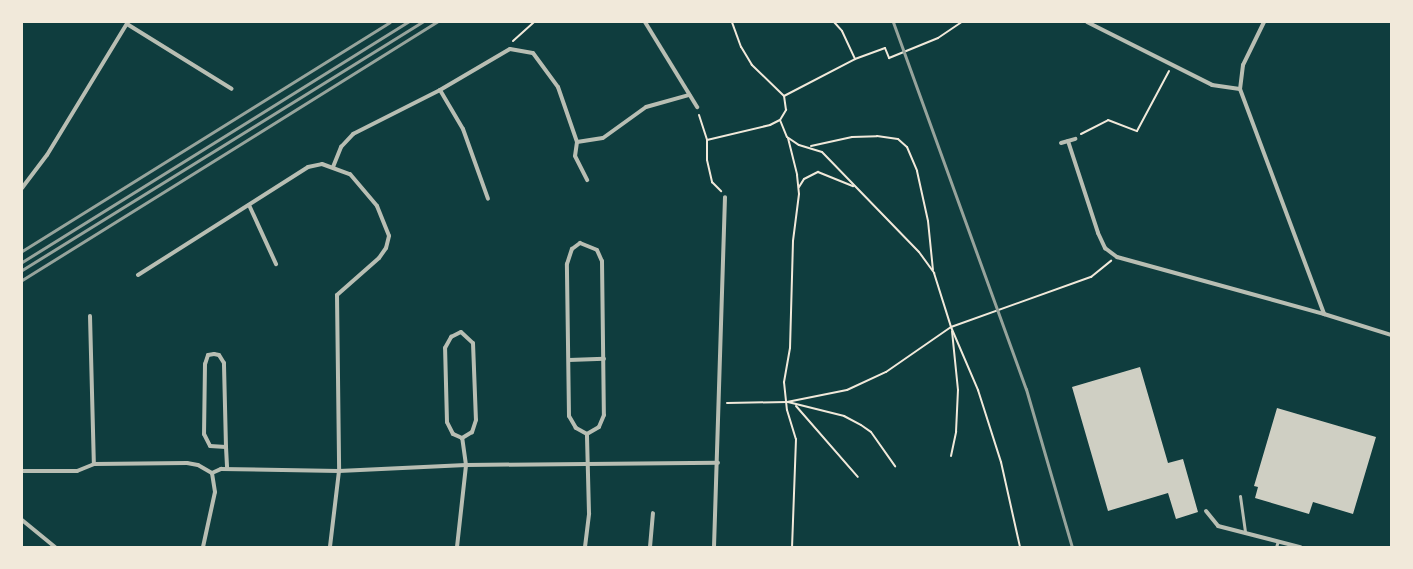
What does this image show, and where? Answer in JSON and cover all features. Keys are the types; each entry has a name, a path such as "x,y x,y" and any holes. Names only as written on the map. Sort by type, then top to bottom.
{"street":[{"path":"645,22 697,107"},
{"path":"1087,22 1212,85 1240,89"},
{"path":"1264,22 1243,65 1240,89 1324,314"},
{"path":"22,188 47,155 128,23 232,89"},
{"path":"332,167 341,147 353,134 440,90 510,49 533,52 558,87 577,142 575,156 587,180"},
{"path":"440,90 463,129 488,199"},
{"path":"577,142 603,138 646,107 689,95"},
{"path":"1061,144 1075,139"},
{"path":"1068,141 1098,233 1105,248 1117,257 1324,314 1391,335"},
{"path":"138,275 308,166 322,164 350,174 378,206 389,236 386,248 378,258 337,295 339,471 330,547"},
{"path":"714,547 726,197"},
{"path":"249,205 276,264"},
{"path":"580,244 597,250 602,261 604,415 600,427 587,434 576,428 569,416 567,264 572,249 580,244"},
{"path":"90,316 94,464"},
{"path":"461,332 473,343 476,420 472,432 462,438 453,434 447,422 445,366 446,346 451,337 461,332"},
{"path":"226,447 210,446 204,434 205,364 208,355 214,354 219,355 224,363 227,469"},
{"path":"569,360 604,359"},
{"path":"585,547 589,514 586,464 587,434"},
{"path":"457,547 466,465 462,438"},
{"path":"22,471 77,470 94,464 187,463 198,465 212,473"},
{"path":"212,473 221,469 339,471 466,465 718,463"},
{"path":"203,547 215,492 212,473"},
{"path":"1206,511 1218,526 1300,547"},
{"path":"650,547 652,513"},
{"path":"22,520 55,547"}],"lane":[{"path":"1240,496 1245,533"},
{"path":"1276,547 1278,541"}],"path":[{"path":"510,49 513,41 534,22"},
{"path":"707,140 770,125 780,120 786,110 784,96 752,65 741,47 732,22"},
{"path":"834,22 842,31 855,59"},
{"path":"784,96 855,59 885,48 888,58 938,38 962,22"},
{"path":"1075,139 1108,120 1138,131 1172,65"},
{"path":"697,107 707,140 707,160 712,182 726,197"},
{"path":"780,120 788,138 798,190 798,214 793,241 790,348 784,382 796,439 792,547"},
{"path":"809,147 852,137 877,136 898,139 907,147 917,171 928,221 933,270"},
{"path":"788,138 799,145 822,152 919,252 933,270 942,290 951,327 958,390 956,432 951,456"},
{"path":"798,190 804,179 818,172 854,186"},
{"path":"720,403 787,402 814,398 866,382 927,346 951,327 1090,277 1117,257"},
{"path":"951,327 978,390 1001,462 1020,547"},
{"path":"787,402 844,416 861,425 871,432 895,466"},
{"path":"796,405 858,477"}],"building":[{"path":"1140,367 1168,463 1183,459 1198,512 1176,519 1168,493 1108,511 1072,387"},
{"path":"1277,408 1376,437 1353,514 1313,502 1309,514 1255,498 1258,487 1254,486"}],"railway":[{"path":"22,251 390,22"},
{"path":"22,262 408,22"},
{"path":"22,270 422,22"},
{"path":"22,280 437,22"},
{"path":"893,22 1026,389 1072,547"}]}
